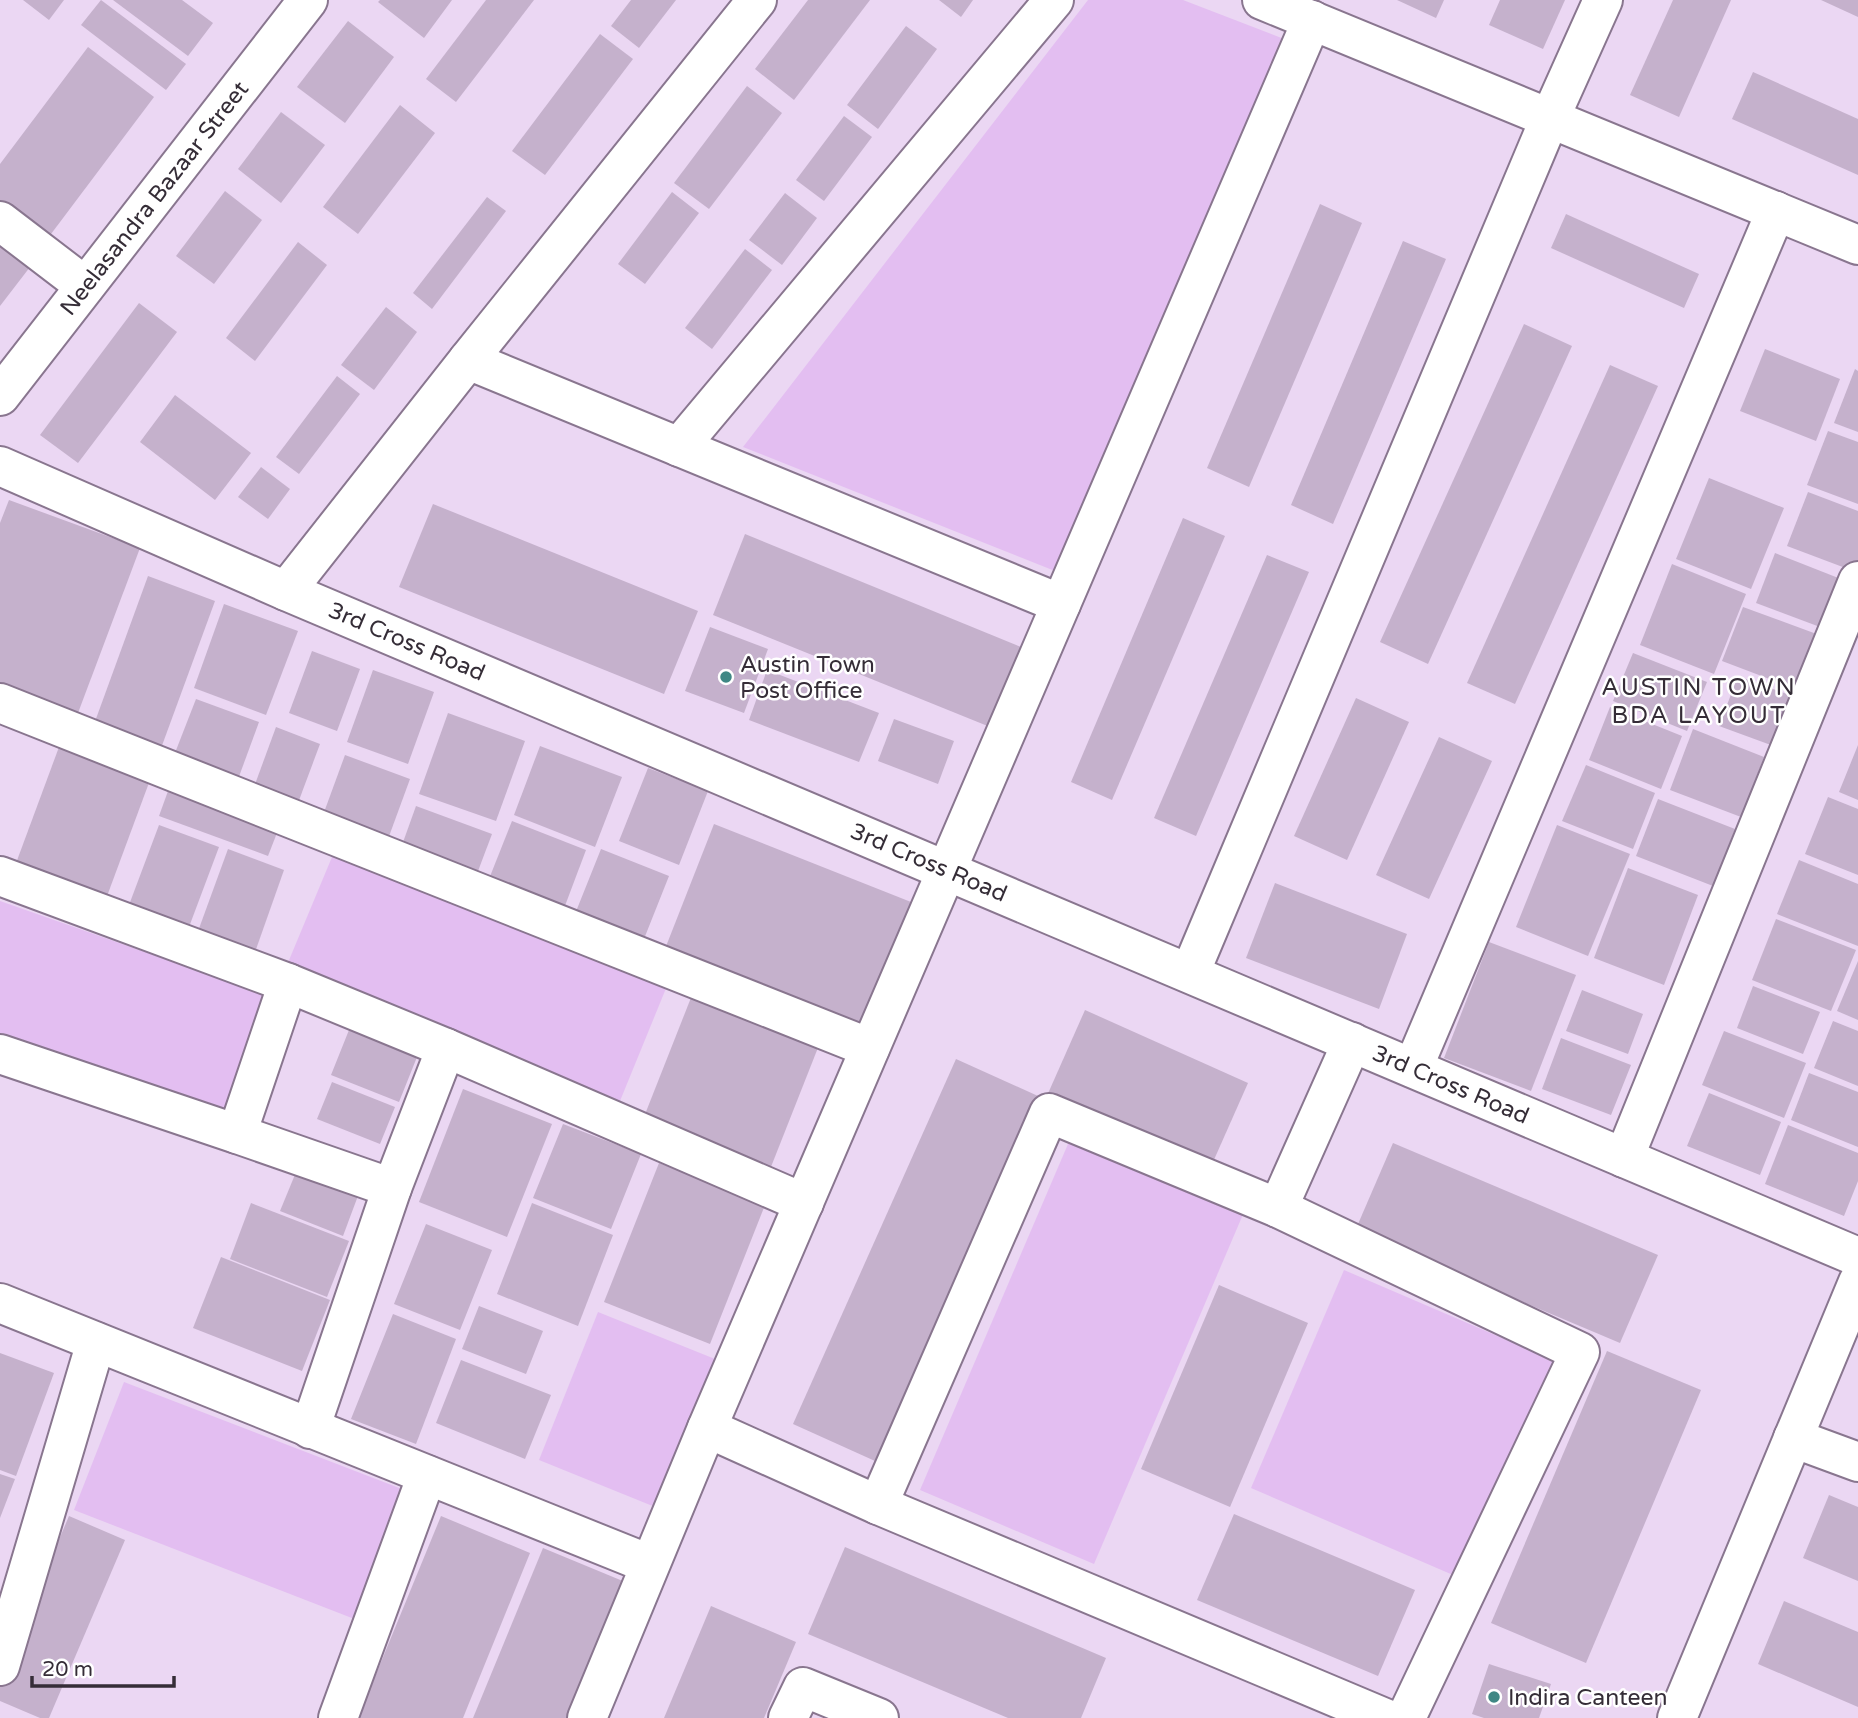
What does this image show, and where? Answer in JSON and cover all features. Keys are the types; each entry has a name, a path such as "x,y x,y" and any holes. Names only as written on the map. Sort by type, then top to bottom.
{"street":[{"name":"Neelasandra Bazaar Street","path":"0,396 308,0"},
{"path":"286,591 757,0"},
{"path":"679,447 1054,0"},
{"path":"1262,0 1858,244"},
{"path":"1190,973 1550,118 1603,0"},
{"path":"587,1718 706,1428 1312,20"},
{"path":"1413,1068 1776,211"},
{"path":"0,221 85,286"},
{"path":"468,360 1062,604"},
{"name":"3rd Cross Road","path":"0,466 286,591 1858,1257"},
{"path":"1624,1158 1858,581"},
{"path":"0,703 870,1048"},
{"path":"0,876 288,983 446,1048 804,1203"},
{"path":"237,1133 288,983"},
{"path":"1278,1208 1352,1042"},
{"path":"310,1429 392,1188 446,1048"},
{"path":"0,1054 392,1188"},
{"path":"878,1505 1049,1113 1278,1208 1580,1352 1406,1718"},
{"path":"1677,1718 1858,1282"},
{"path":"0,1303 649,1564"},
{"path":"0,1666 96,1342"},
{"path":"706,1428 878,1505 1385,1718"},
{"path":"1793,1438 1858,1462"},
{"path":"338,1718 427,1475"},
{"path":"788,1718 803,1687 879,1718"}],"shaded area":[{"path":"1088,0 1183,0 1284,39 1055,571 743,447"},
{"path":"337,845 669,981 620,1101 287,965"},
{"path":"0,901 270,996 225,1125 0,1044"},
{"path":"1071,1137 1244,1212 1094,1564 920,1490"},
{"path":"1344,1270 1553,1360 1460,1578 1251,1488"},
{"path":"598,1312 720,1361 660,1509 539,1460"},
{"path":"124,1382 407,1491 357,1620 74,1510"}],"building":[{"path":"23,0 64,0 49,20"},
{"path":"101,0 186,64 166,90 81,25"},
{"path":"113,0 182,0 213,23 188,56"},
{"path":"452,0 424,38 378,2"},
{"path":"486,0 534,0 456,102 426,79"},
{"path":"631,0 676,0 639,48 611,26"},
{"path":"808,0 870,0 794,100 755,69"},
{"path":"939,0 973,0 961,17"},
{"path":"1397,0 1444,0 1436,18"},
{"path":"1500,0 1565,0 1543,49 1489,25"},
{"path":"1673,0 1731,0 1679,117 1630,95"},
{"path":"1821,0 1858,0 1858,17"},
{"path":"348,21 394,57 345,123 297,87"},
{"path":"906,26 937,49 878,129 847,105"},
{"path":"600,34 633,59 545,175 512,151"},
{"path":"88,47 154,97 45,242 0,208 0,164"},
{"path":"1753,72 1858,119 1858,175 1732,119"},
{"path":"747,86 782,113 709,209 674,183"},
{"path":"400,105 435,133 358,234 323,207"},
{"path":"281,112 325,145 281,203 238,169"},
{"path":"844,116 872,137 824,201 796,180"},
{"path":"225,191 262,220 214,284 176,256"},
{"path":"672,192 699,213 645,284 618,264"},
{"path":"785,193 817,218 782,265 749,240"},
{"path":"487,197 506,211 432,309 413,293"},
{"path":"1320,204 1362,223 1249,487 1207,468"},
{"path":"1566,214 1699,274 1684,308 1551,248"},
{"path":"1403,241 1446,259 1333,524 1291,505"},
{"path":"298,242 327,265 255,361 226,338"},
{"path":"0,244 30,267 0,306"},
{"path":"745,249 772,270 712,349 685,328"},
{"path":"139,303 177,332 78,463 40,435"},
{"path":"386,307 417,332 374,390 341,365"},
{"path":"1524,324 1572,346 1428,664 1380,642"},
{"path":"1765,349 1840,379 1816,441 1740,411"},
{"path":"1610,365 1658,386 1515,704 1467,683"},
{"path":"1855,369 1858,371 1858,432 1834,423"},
{"path":"337,376 360,394 299,474 276,457"},
{"path":"175,395 251,453 215,500 140,442"},
{"path":"1828,431 1858,442 1858,504 1807,485"},
{"path":"261,467 290,489 268,519 238,497"},
{"path":"1709,478 1784,508 1751,589 1676,559"},
{"path":"1808,492 1858,511 1856,572 1787,546"},
{"path":"9,500 140,548 75,721 0,694 0,523"},
{"path":"433,504 698,611 664,694 399,587"},
{"path":"1183,518 1225,536 1112,800 1071,782"},
{"path":"745,534 1026,649 995,729 713,615"},
{"path":"1775,553 1846,581 1828,630 1756,603"},
{"path":"1267,555 1309,572 1196,836 1154,818"},
{"path":"1672,564 1746,594 1714,674 1640,645"},
{"path":"148,576 215,601 160,751 93,727"},
{"path":"224,604 298,631 266,715 194,688"},
{"path":"1743,607 1822,636 1801,691 1722,661"},
{"path":"710,627 768,649 744,713 685,691"},
{"path":"312,651 360,669 337,731 289,713"},
{"path":"1633,653 1707,682 1687,731 1613,701"},
{"path":"373,670 434,692 408,764 347,742"},
{"path":"767,670 879,713 859,762 749,720"},
{"path":"1738,676 1798,698 1779,748 1719,726"},
{"path":"1356,698 1409,722 1347,860 1294,836"},
{"path":"196,699 259,722 237,782 173,758"},
{"path":"1610,707 1682,736 1661,789 1589,760"},
{"path":"448,713 525,741 496,821 419,794"},
{"path":"894,719 954,741 938,784 878,761"},
{"path":"276,727 320,744 298,803 254,787"},
{"path":"1693,729 1764,757 1741,817 1670,790"},
{"path":"1439,737 1492,761 1429,899 1376,875"},
{"path":"1858,745 1858,800 1839,792"},
{"path":"540,746 622,777 595,847 514,815"},
{"path":"59,747 150,780 103,907 12,874"},
{"path":"345,755 410,779 384,850 319,826"},
{"path":"1586,765 1655,793 1633,849 1562,821"},
{"path":"648,768 708,791 679,865 619,841"},
{"path":"172,780 282,820 268,856 159,816"},
{"path":"1828,797 1858,809 1858,875 1805,854"},
{"path":"1658,799 1735,829 1713,886 1636,856"},
{"path":"416,806 492,834 472,887 397,859"},
{"path":"512,821 586,850 560,919 485,889"},
{"path":"714,824 911,902 860,1031 663,954"},
{"path":"159,825 219,847 189,927 129,905"},
{"path":"1557,825 1630,854 1588,956 1516,927"},
{"path":"228,849 284,870 254,955 197,934"},
{"path":"601,849 669,876 640,949 571,924"},
{"path":"1799,860 1858,884 1858,946 1777,914"},
{"path":"1628,868 1698,895 1664,985 1594,958"},
{"path":"1275,883 1407,934 1379,1009 1246,958"},
{"path":"1776,919 1856,950 1831,1011 1752,980"},
{"path":"1489,942 1576,975 1531,1091 1444,1058"},
{"path":"1858,961 1858,1020 1837,1011"},
{"path":"696,985 823,1035 767,1177 640,1127"},
{"path":"1753,986 1820,1012 1803,1054 1737,1028"},
{"path":"1582,990 1643,1014 1628,1054 1566,1031"},
{"path":"1085,1010 1248,1083 1209,1171 1046,1098"},
{"path":"1833,1021 1858,1031 1858,1086 1814,1068"},
{"path":"349,1030 417,1057 399,1102 331,1075"},
{"path":"1724,1031 1806,1063 1784,1118 1702,1085"},
{"path":"1561,1038 1631,1065 1611,1115 1542,1089"},
{"path":"956,1059 1038,1096 875,1461 793,1424"},
{"path":"1809,1073 1858,1092 1858,1147 1791,1120"},
{"path":"332,1082 395,1107 380,1144 317,1119"},
{"path":"463,1089 552,1124 507,1237 419,1202"},
{"path":"1709,1093 1781,1122 1760,1175 1687,1146"},
{"path":"563,1124 641,1154 611,1229 533,1198"},
{"path":"1788,1125 1858,1153 1858,1181 1844,1216 1765,1184"},
{"path":"1393,1143 1658,1255 1620,1343 1355,1231"},
{"path":"301,1160 362,1185 343,1236 280,1211"},
{"path":"659,1163 765,1205 710,1344 604,1302"},
{"path":"251,1203 349,1241 327,1297 230,1259"},
{"path":"532,1203 613,1235 578,1326 497,1294"},
{"path":"426,1224 492,1250 460,1330 394,1304"},
{"path":"221,1257 330,1300 302,1371 193,1328"},
{"path":"1219,1285 1308,1323 1230,1507 1141,1469"},
{"path":"479,1306 543,1331 526,1374 462,1349"},
{"path":"393,1314 456,1339 416,1444 351,1419"},
{"path":"1607,1351 1701,1390 1586,1663 1491,1623"},
{"path":"0,1353 54,1373 16,1476 0,1470"},
{"path":"461,1360 551,1395 525,1459 436,1423"},
{"path":"0,1474 15,1479 0,1518"},
{"path":"1829,1495 1858,1507 1858,1581 1803,1558"},
{"path":"1234,1514 1415,1590 1378,1676 1197,1600"},
{"path":"69,1516 125,1540 49,1718 40,1718 0,1701 0,1679"},
{"path":"441,1516 530,1553 463,1718 358,1718"},
{"path":"845,1547 1106,1658 1081,1718 1008,1718 808,1634"},
{"path":"543,1548 630,1584 576,1718 473,1718"},
{"path":"1784,1601 1858,1632 1858,1707 1758,1664"},
{"path":"711,1606 796,1642 764,1718 664,1718"},
{"path":"1489,1664 1551,1684 1539,1718 1484,1718 1472,1714"}],"place":[{"name":"Austin Town Post Office","path":"726,677"},
{"name":"Indira Canteen","path":"1494,1697"}],"district":[{"name":"AUSTIN TOWN BDA LAYOUT","path":"1699,701"}]}
